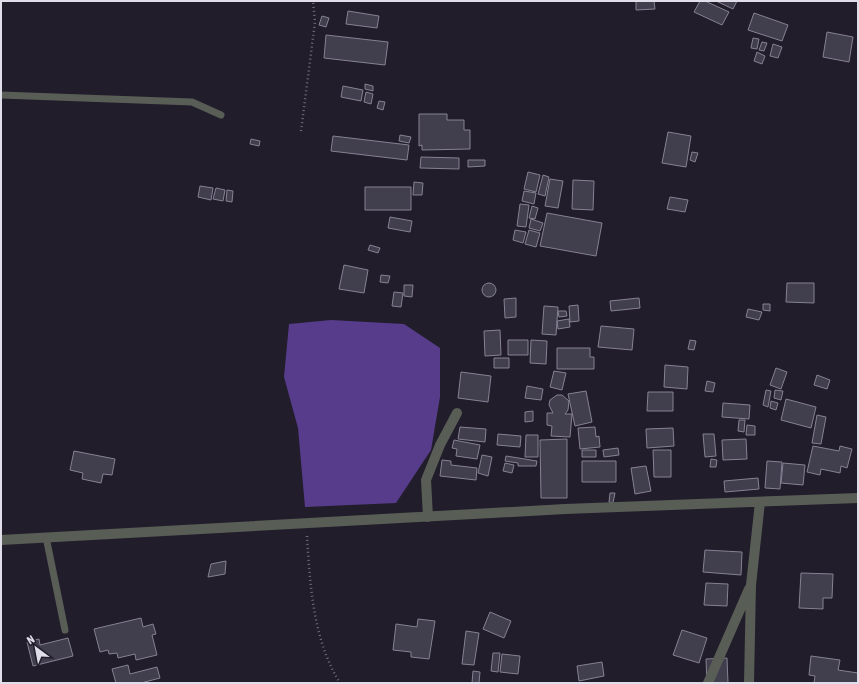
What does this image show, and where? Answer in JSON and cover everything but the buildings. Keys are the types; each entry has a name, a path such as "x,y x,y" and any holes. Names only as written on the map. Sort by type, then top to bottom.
{"street":[{"path":"428,517 426,480 432,462 457,413"},
{"path":"1,540 565,509 858,498"},
{"path":"749,683 751,585 760,502"},
{"path":"708,683 751,585"}],"lane":[{"path":"1,95 192,102 220,115"},
{"path":"46,537 65,630"}],"path":[{"path":"301,132 315,22 313,1"},
{"path":"306,523 312,592 319,634 328,662 340,683"}],"shaded area":[{"path":"331,320 404,324 440,348 440,397 431,450 396,503 305,507 298,428 284,377 289,324"}]}
